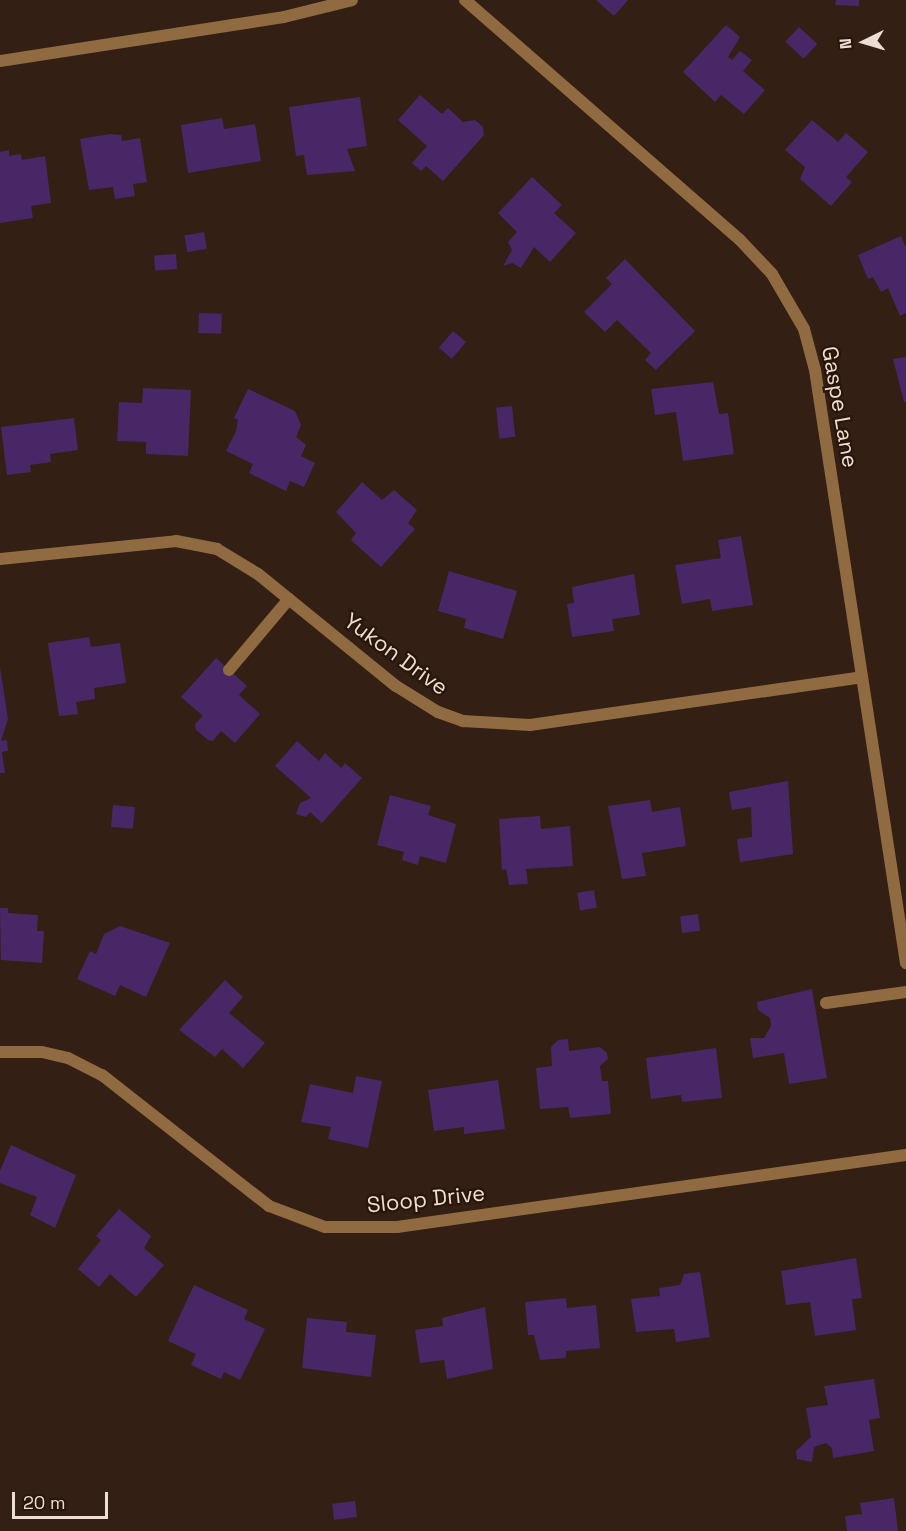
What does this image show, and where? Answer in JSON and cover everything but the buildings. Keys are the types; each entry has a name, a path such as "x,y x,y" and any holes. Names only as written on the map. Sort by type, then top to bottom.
{"street":[{"path":"0,61 284,17 352,0"},
{"name":"Gaspe Lane","path":"465,0 740,240 778,283 804,329 815,370 906,963"},
{"name":"Yukon Drive","path":"0,559 176,541 217,549 258,574 396,686 438,712 463,721 530,725 862,676"},
{"path":"229,670 289,599"},
{"path":"826,1003 906,992"},
{"name":"Sloop Drive","path":"0,1052 42,1052 68,1058 102,1076 269,1206 325,1227 397,1227 906,1155"}]}
